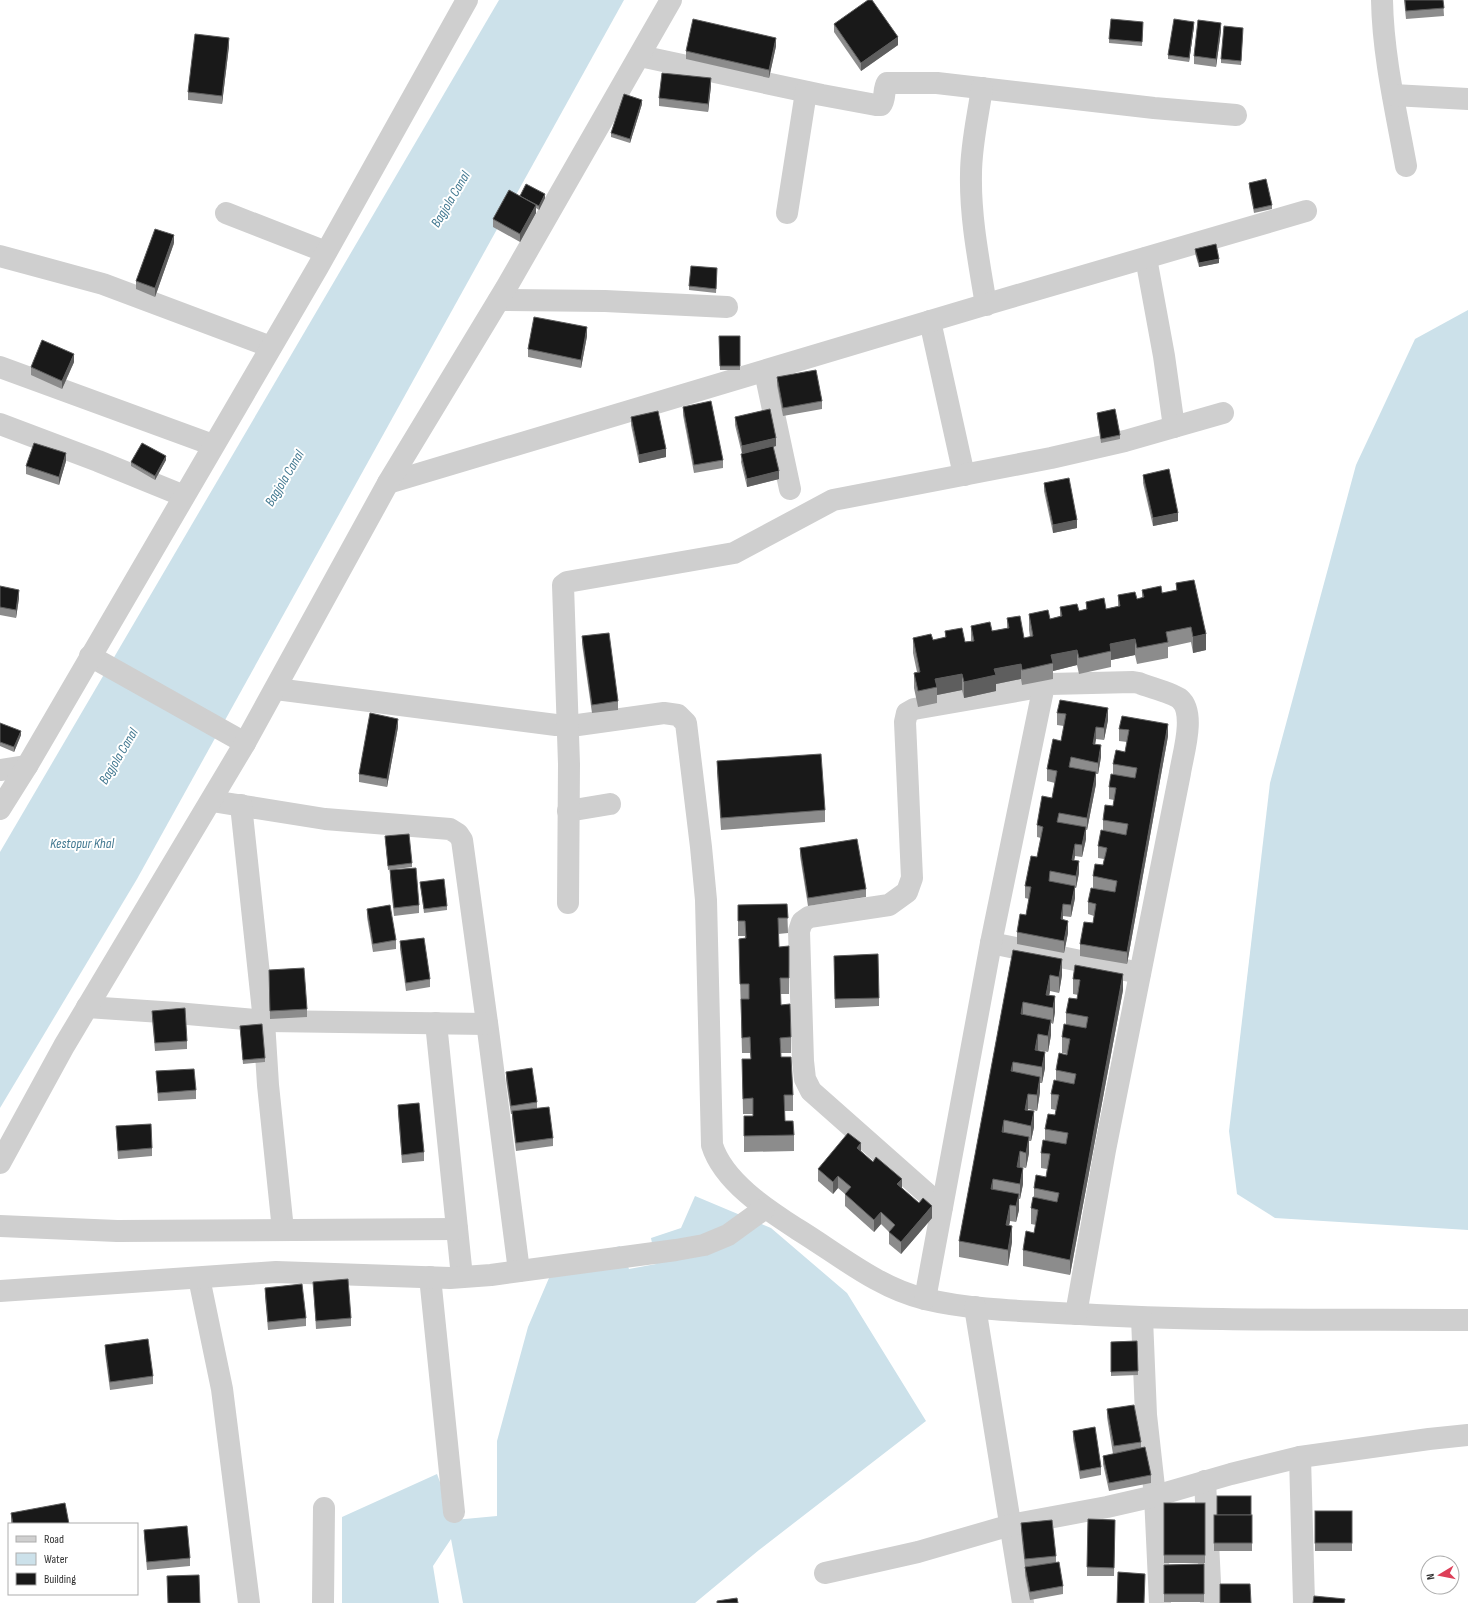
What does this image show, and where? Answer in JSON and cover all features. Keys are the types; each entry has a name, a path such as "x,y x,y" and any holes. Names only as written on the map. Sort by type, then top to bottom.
{"street":[{"path":"0,809 27,766 326,252 468,0"},
{"path":"0,1163 64,1046 245,744 388,483 499,300 672,0"},
{"path":"1382,0 1382,27 1406,166"},
{"path":"640,56 806,92 881,105 883,102 885,86 888,83 937,83 1154,108 1236,115"},
{"path":"982,88 972,153 971,174 978,248 986,305"},
{"path":"787,213 806,92"},
{"path":"1393,95 1468,99"},
{"path":"388,483 1306,210"},
{"path":"226,212 326,252"},
{"path":"0,256 102,284 271,347"},
{"path":"1146,258 1164,356 1174,427"},
{"path":"499,300 605,301 727,307"},
{"path":"930,321 964,475"},
{"path":"0,367 213,445"},
{"path":"765,372 790,489"},
{"path":"568,903 569,764 566,725 563,585 567,582 734,553 833,500 1051,458 1117,443 1223,413"},
{"path":"0,424 98,461 184,496"},
{"path":"90,656 245,744"},
{"path":"942,1207 811,1091 805,1079 803,1061 799,931 802,922 809,917 889,905 907,892 912,878 905,722 907,713 914,709 1050,684 1139,684 1179,698 1188,713 1188,723 1180,773 1140,973 1076,1314"},
{"path":"925,1299 991,943 1039,707 1045,686"},
{"path":"276,689 556,725 598,722 664,713 678,714 686,723 706,900 712,1144 716,1157 728,1173 764,1208 864,1272 898,1290 925,1299 975,1307 1142,1318 1468,1320"},
{"path":"0,770 27,766"},
{"path":"212,801 325,819 450,829 458,834 462,840 519,1271"},
{"path":"568,811 610,804"},
{"path":"241,805 264,1021 268,1085 283,1230"},
{"path":"991,943 1140,973"},
{"path":"88,1007 264,1021 487,1024"},
{"path":"436,1023 462,1277"},
{"path":"0,1291 276,1272 462,1277 519,1271 704,1245 728,1235 764,1208"},
{"path":"0,1226 117,1230 457,1229"},
{"path":"430,1277 454,1512"},
{"path":"199,1278 222,1389 249,1603"},
{"path":"975,1307 1023,1603"},
{"path":"1142,1318 1146,1415 1155,1496 1160,1603"},
{"path":"826,1573 918,1552 1011,1525 1107,1507 1155,1496 1205,1481 1300,1457 1468,1435"},
{"path":"1300,1457 1304,1603"},
{"path":"1205,1481 1211,1603"},
{"path":"323,1603 324,1508"}],"water":[{"name":"Kestopur Khal","path":"499,0 624,0 137,879 0,1108 0,852"},
{"path":"1468,310 1468,1230 1275,1218 1237,1194 1229,1131 1270,783 1356,465 1415,339"},
{"path":"695,1196 771,1228 847,1293 926,1421 759,1550 695,1603 463,1603 451,1539 433,1566 439,1603 342,1603 342,1517 437,1474 454,1520 497,1516 497,1441 528,1327 555,1264 620,1246 629,1269 656,1264 651,1238 681,1228"}],"building":[{"path":"868,0 872,0 898,37 861,63 834,24"},
{"path":"1405,0 1443,0 1444,8 1406,11"},
{"path":"693,19 776,38 769,70 686,51"},
{"path":"1111,19 1143,22 1142,42 1109,39"},
{"path":"1174,19 1194,22 1189,58 1168,55"},
{"path":"1198,20 1221,23 1216,59 1194,56"},
{"path":"1224,26 1243,28 1241,61 1221,59"},
{"path":"195,34 229,38 222,96 188,92"},
{"path":"662,73 711,78 708,104 659,98"},
{"path":"624,94 642,100 630,139 611,133"},
{"path":"1266,179 1272,205 1254,209 1249,183"},
{"path":"526,184 545,194 539,206 520,196"},
{"path":"509,190 536,205 520,234 493,219"},
{"path":"155,229 174,235 155,288 136,281"},
{"path":"1216,244 1219,259 1199,263 1195,249"},
{"path":"691,266 717,268 716,289 689,286"},
{"path":"534,317 587,327 581,360 528,349"},
{"path":"719,336 740,336 740,366 720,366"},
{"path":"42,340 74,354 62,381 31,367"},
{"path":"816,370 822,401 783,408 777,377"},
{"path":"711,401 723,460 694,465 683,407"},
{"path":"770,409 776,438 742,446 735,417"},
{"path":"1115,409 1120,435 1101,439 1097,413"},
{"path":"658,411 666,449 639,455 631,417"},
{"path":"34,443 66,453 59,477 26,466"},
{"path":"142,443 166,456 155,476 131,462"},
{"path":"773,446 779,471 747,479 741,454"},
{"path":"1169,469 1178,513 1153,518 1143,475"},
{"path":"1069,478 1077,520 1053,525 1044,483"},
{"path":"1194,580 1206,634 1193,637 1191,627 1166,632 1168,642 1137,648 1135,639 1110,644 1111,651 1079,658 1077,650 1051,655 1053,663 1022,670 1021,664 994,669 996,675 964,682 962,674 935,679 937,687 918,691 914,673 920,672 913,638 931,634 933,640 946,637 945,631 962,628 965,642 974,641 971,626 990,622 992,631 1009,628 1007,618 1020,616 1024,638 1033,636 1029,614 1048,610 1050,619 1062,616 1060,607 1077,604 1079,611 1087,609 1086,602 1104,598 1106,609 1120,606 1118,595 1135,592 1137,599 1144,597 1142,590 1161,586 1162,593 1177,590 1176,583"},
{"path":"0,586 19,590 16,610 0,607"},
{"path":"609,633 618,701 592,705 582,636"},
{"path":"1060,700 1108,708 1104,728 1096,727 1093,744 1101,745 1098,763 1071,757 1069,767 1096,772 1087,818 1059,813 1057,822 1086,827 1082,845 1075,844 1072,860 1079,861 1076,876 1050,871 1049,881 1075,886 1071,905 1063,904 1061,919 1068,921 1064,941 1017,932 1020,914 1026,915 1031,887 1025,886 1031,856 1037,857 1043,827 1037,825 1042,796 1052,798 1057,771 1047,769 1053,739 1061,741 1066,714 1057,713"},
{"path":"370,713 398,719 387,779 359,774"},
{"path":"1122,716 1168,724 1127,952 1080,944 1084,922 1093,923 1096,904 1088,902 1091,888 1115,892 1117,881 1093,876 1095,864 1103,865 1107,848 1098,846 1101,830 1126,835 1128,824 1103,820 1105,805 1113,806 1116,788 1109,787 1111,774 1135,778 1137,768 1113,764 1116,750 1125,752 1129,730 1119,729"},
{"path":"0,723 21,731 14,747 0,742"},
{"path":"821,754 825,810 721,818 717,761"},
{"path":"409,834 412,863 388,866 385,836"},
{"path":"857,839 866,889 808,898 800,848"},
{"path":"416,868 419,905 394,908 390,870"},
{"path":"444,879 447,906 424,909 420,882"},
{"path":"787,904 788,918 778,918 779,947 789,946 789,978 780,978 781,1005 790,1004 791,1037 780,1038 781,1057 791,1057 793,1095 784,1095 785,1121 793,1121 794,1135 744,1136 744,1116 753,1116 753,1098 743,1099 742,1059 751,1059 750,1037 742,1038 741,999 749,999 749,984 740,984 739,939 746,938 745,921 738,921 738,905"},
{"path":"390,905 396,940 373,944 367,909"},
{"path":"424,938 430,979 406,983 400,941"},
{"path":"1013,950 1062,959 1059,977 1050,975 1046,995 1055,996 1053,1008 1023,1002 1021,1014 1051,1020 1048,1036 1038,1034 1035,1050 1045,1052 1042,1067 1013,1062 1011,1071 1040,1077 1037,1095 1028,1094 1025,1110 1034,1111 1031,1126 1004,1120 1002,1132 1029,1137 1026,1153 1020,1151 1017,1167 1023,1168 1020,1184 993,1179 991,1189 1019,1194 1016,1206 1010,1205 1006,1225 1012,1226 1008,1250 959,1241"},
{"path":"878,954 879,998 835,999 834,956"},
{"path":"1075,965 1123,974 1070,1260 1023,1250 1026,1231 1034,1233 1038,1210 1031,1208 1033,1197 1057,1202 1059,1193 1034,1188 1036,1175 1046,1177 1050,1154 1041,1153 1043,1140 1066,1144 1068,1133 1045,1129 1048,1114 1055,1115 1059,1095 1051,1094 1054,1080 1074,1084 1076,1074 1056,1070 1059,1053 1067,1055 1070,1039 1062,1037 1064,1024 1086,1028 1088,1017 1066,1013 1069,998 1077,999 1080,980 1073,979"},
{"path":"304,968 307,1009 270,1011 269,970"},
{"path":"185,1008 187,1041 155,1043 152,1011"},
{"path":"262,1024 265,1058 243,1060 240,1026"},
{"path":"532,1068 537,1102 511,1106 506,1072"},
{"path":"194,1069 196,1090 158,1093 156,1071"},
{"path":"419,1103 424,1152 402,1155 398,1105"},
{"path":"549,1107 553,1138 516,1143 512,1111"},
{"path":"151,1124 152,1148 118,1151 116,1126"},
{"path":"848,1133 861,1143 857,1148 873,1162 876,1157 902,1179 897,1184 919,1203 923,1198 932,1206 901,1242 889,1232 895,1225 881,1212 874,1220 845,1194 851,1187 838,1176 833,1182 818,1169"},
{"path":"348,1279 351,1318 316,1321 313,1282"},
{"path":"302,1284 306,1318 268,1322 265,1288"},
{"path":"148,1339 153,1376 110,1382 105,1345"},
{"path":"1137,1341 1138,1371 1111,1372 1111,1342"},
{"path":"1134,1405 1141,1442 1114,1446 1107,1409"},
{"path":"1095,1427 1101,1467 1080,1471 1073,1431"},
{"path":"1145,1447 1151,1475 1109,1483 1103,1456"},
{"path":"1217,1496 1251,1496 1251,1515 1217,1515"},
{"path":"65,1503 69,1523 13,1523 11,1513"},
{"path":"1164,1503 1205,1503 1205,1555 1164,1555"},
{"path":"1315,1511 1352,1511 1352,1543 1315,1543"},
{"path":"1214,1515 1252,1515 1252,1543 1214,1543"},
{"path":"1088,1519 1115,1520 1114,1568 1087,1567"},
{"path":"1052,1520 1056,1556 1025,1559 1021,1523"},
{"path":"187,1526 190,1558 147,1562 144,1530"},
{"path":"1059,1562 1063,1586 1030,1592 1025,1567"},
{"path":"1204,1564 1204,1594 1164,1594 1164,1565"},
{"path":"1118,1572 1145,1574 1144,1603 1117,1603"},
{"path":"199,1575 200,1603 168,1603 167,1576"},
{"path":"1220,1584 1250,1584 1251,1603 1220,1603"},
{"path":"1314,1596 1345,1599 1344,1603 1313,1603"},
{"path":"737,1598 738,1603 717,1603 717,1601"}],"water label":[{"name":"Bagjola Canal","path":"450,199"},
{"name":"Bagjola Canal","path":"284,478"},
{"name":"Bagjola Canal","path":"118,756"}]}
